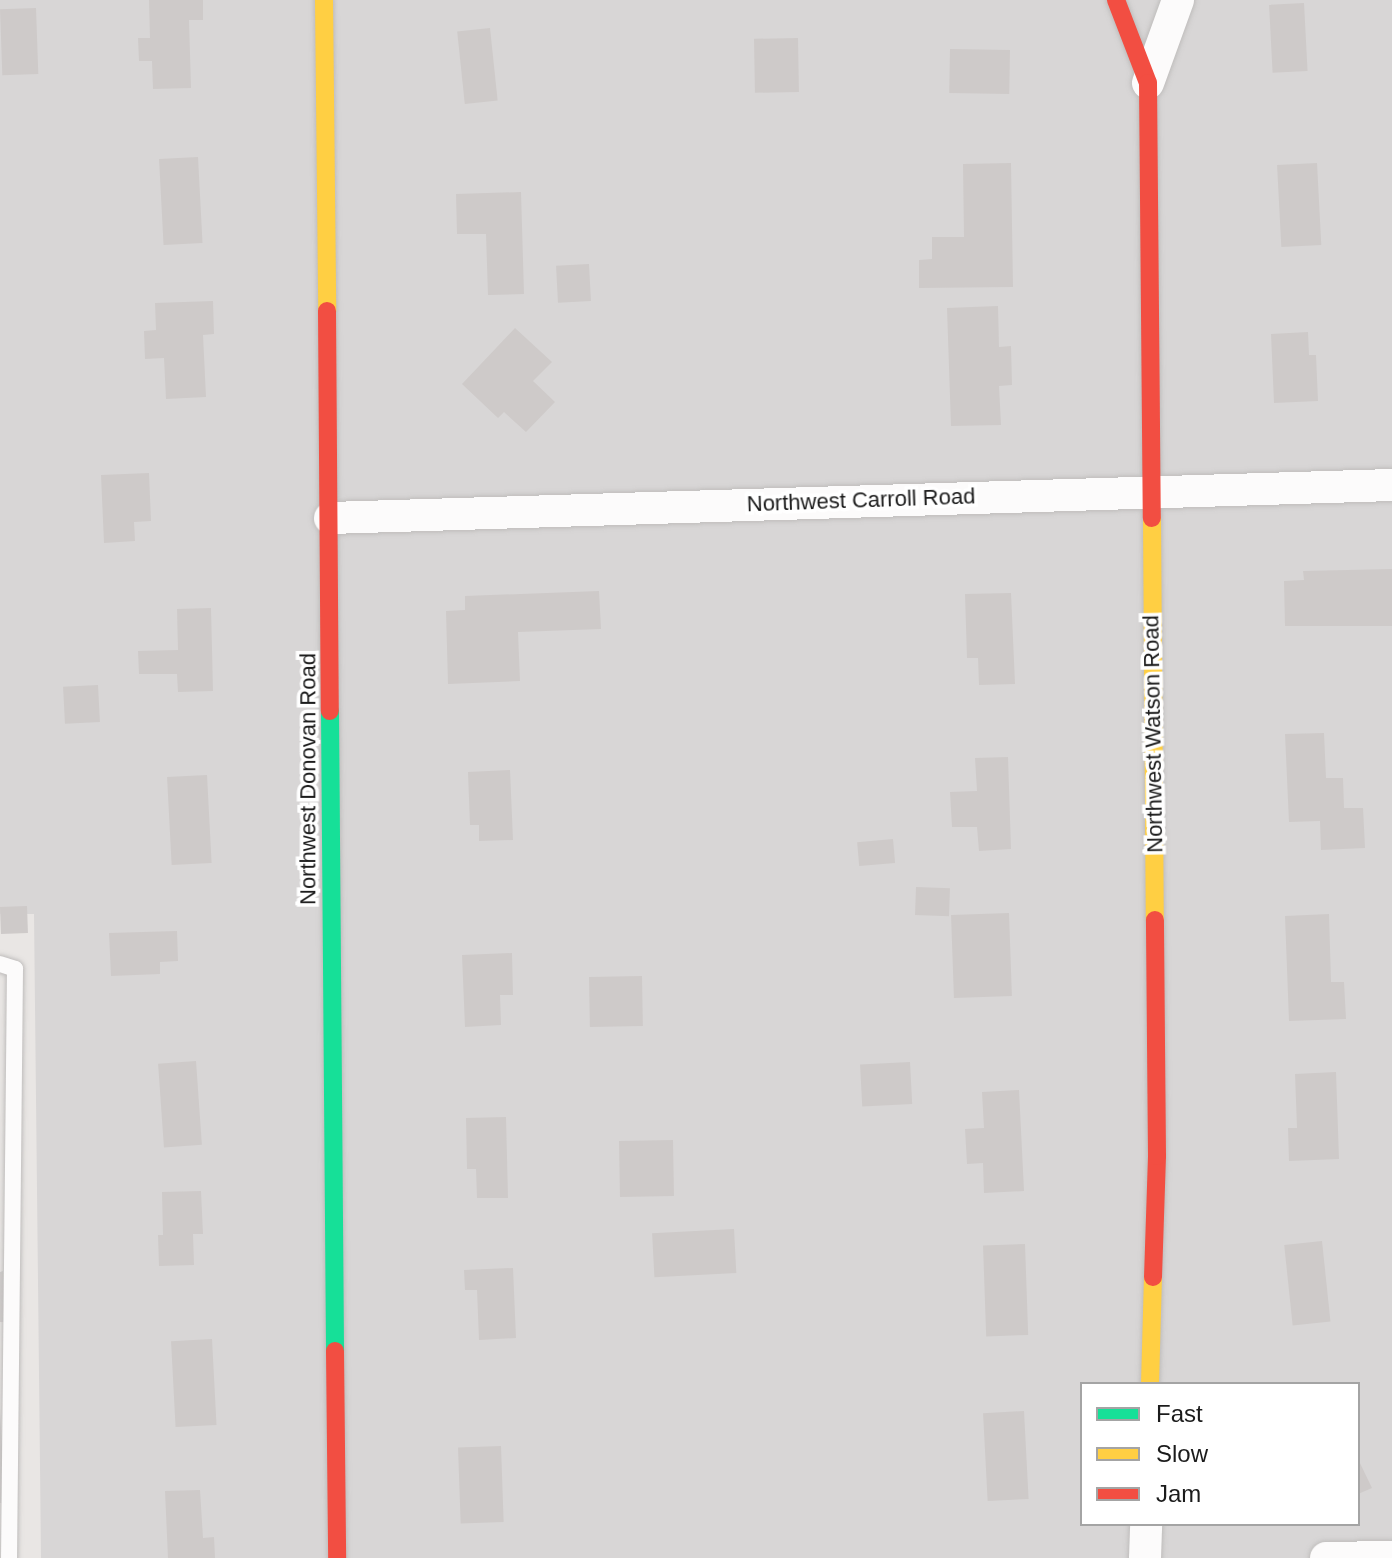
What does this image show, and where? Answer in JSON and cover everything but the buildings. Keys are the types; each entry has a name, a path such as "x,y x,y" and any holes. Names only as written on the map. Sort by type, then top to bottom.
{"street":[{"name":"Northwest Donovan Road","path":"324,0 337,1558"},
{"name":"Northwest Watson Road","path":"1116,0 1148,83"},
{"name":"Northwest Watson Road","path":"1150,1382 1157,1140 1148,83 1178,0"},
{"name":"Northwest Carroll Road","path":"330,518 1392,485"},
{"path":"1145,1558 1146,1526"},
{"path":"1326,1558 1392,1557"}],"lane":[{"path":"0,964 15,969 9,1558"}],"shaded area":[{"path":"0,0 1392,0 1392,1558 41,1558 34,914 0,914"}],"traffic: fast":[{"path":"330,711 335,1351"}],"traffic: slow":[{"path":"324,0 327,311"},
{"path":"1152,518 1155,920"},
{"path":"1150,1382 1153,1277"}],"traffic: jam":[{"path":"1116,0 1148,83 1152,518"},
{"path":"327,311 330,711"},
{"path":"1153,1277 1157,1156 1155,920"},
{"path":"335,1351 337,1558"}]}
